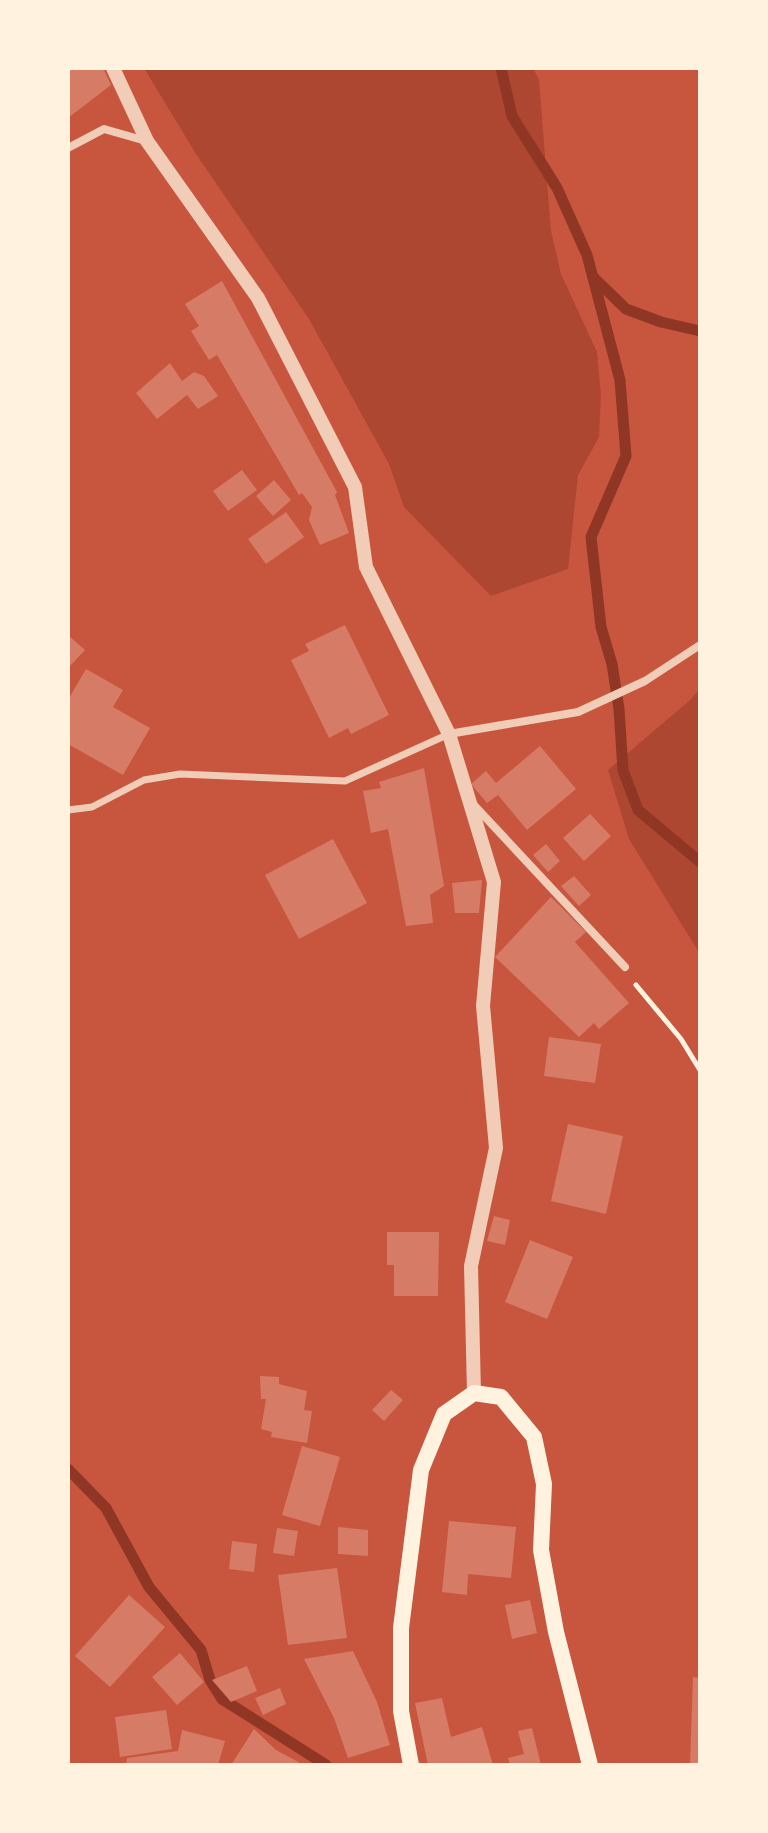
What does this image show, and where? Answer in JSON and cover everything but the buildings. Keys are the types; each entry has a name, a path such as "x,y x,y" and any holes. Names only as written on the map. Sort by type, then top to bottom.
{"main road":[{"path":"411,1765 401,1711 401,1628 421,1470 444,1414 474,1393 501,1397 534,1437 544,1484 541,1550 556,1632 590,1765"}],"street":[{"path":"113,68 147,141 258,298 355,487 366,567 449,734 494,882 483,1006 496,1148 471,1266 474,1393"},
{"path":"68,148 104,129 147,141"},
{"path":"68,810 92,807 144,780 180,774 345,781 449,734 578,712 645,681 700,645"},
{"path":"469,799 625,967"}],"path":[{"path":"625,967 638,988 681,1039 700,1070"}],"shaded area":[{"path":"144,68 533,68 539,80 551,231 561,274 597,352 601,395 599,437 578,475 568,569 491,596 404,507 389,464 309,319 196,154"},
{"path":"700,689 700,954 629,839 608,770"}],"waterway":[{"path":"501,68 512,116 557,188 587,255 620,380 626,456 591,537 601,627 612,664 619,709 623,770 638,810 700,862"},
{"path":"593,277 626,309 661,322 700,331"},
{"path":"68,1469 106,1508 149,1587 201,1650 210,1680 222,1699 326,1765"}]}
